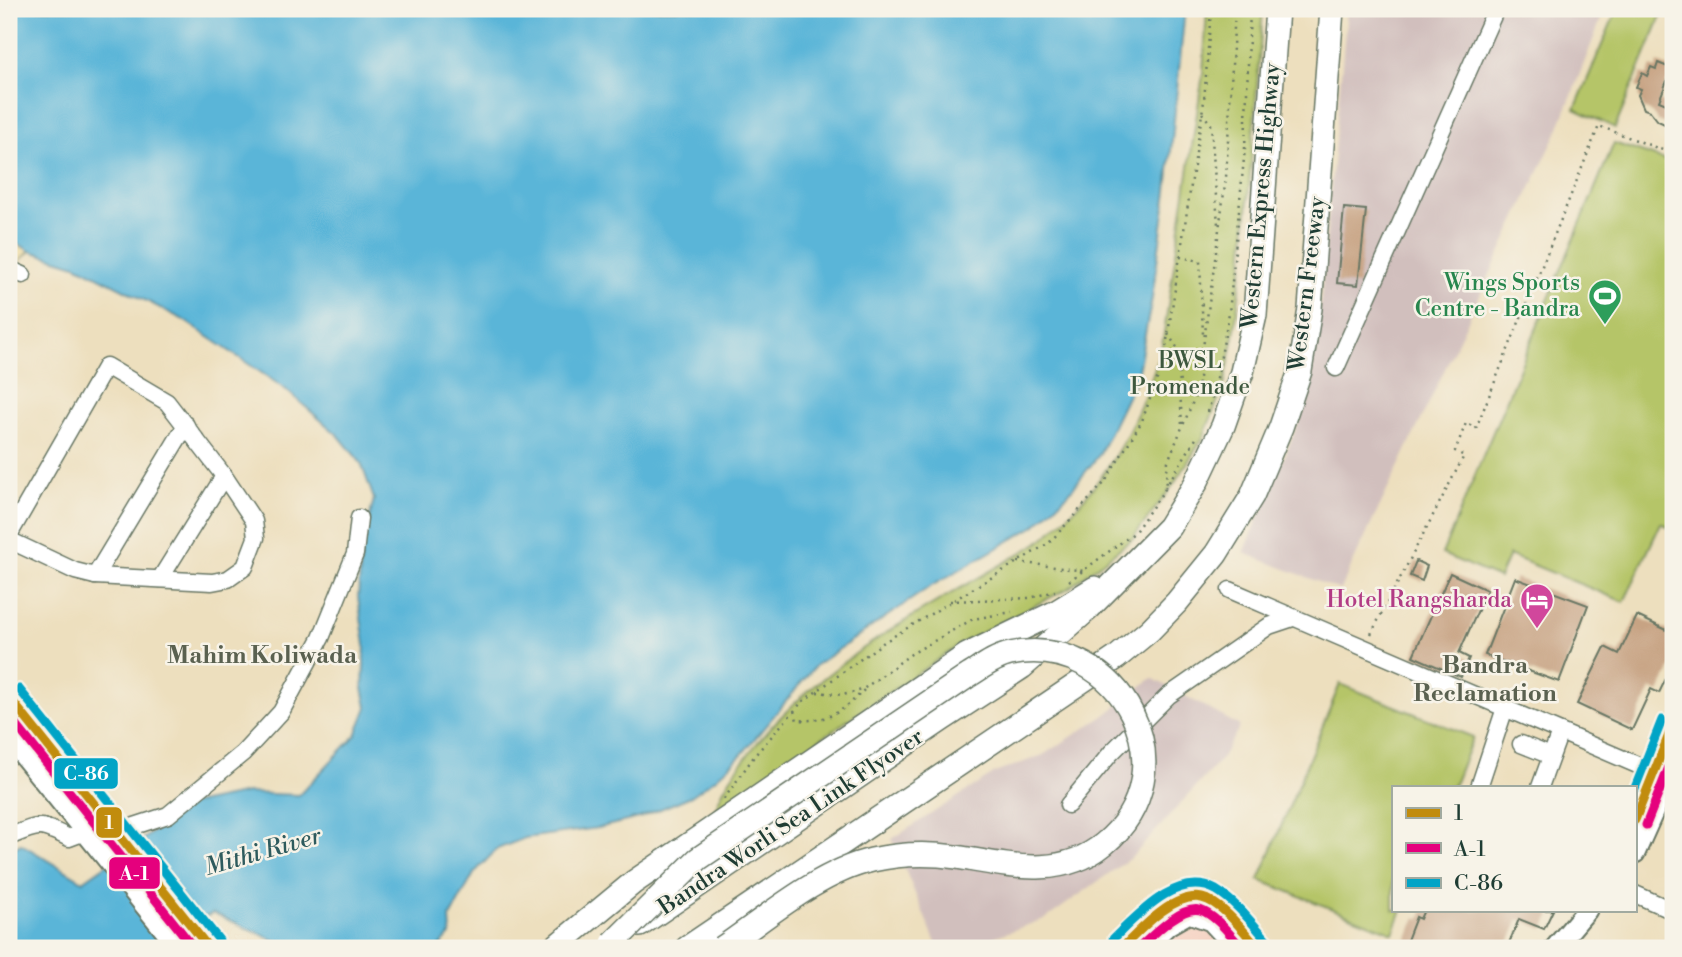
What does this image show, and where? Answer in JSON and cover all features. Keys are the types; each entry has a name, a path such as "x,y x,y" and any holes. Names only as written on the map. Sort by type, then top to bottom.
{"highway":[{"name":"Western Express Highway","path":"941,720 1022,667 1088,609 1157,541 1169,527 1196,483 1223,426 1242,372 1255,315 1277,9"},
{"name":"Western Freeway","path":"967,757 1115,658 1150,630 1216,554 1252,496 1281,427 1300,371 1310,309 1332,9"},
{"path":"554,948 634,882 967,655 1056,612 1105,581 1157,541"},
{"path":"609,946 698,859 994,661 1007,655 1026,652 1069,657 1089,666 1122,694 1132,711 1140,734 1143,770 1140,792 1122,827 1102,846 1080,860 1047,867 1003,866 918,854 870,860 849,867 809,889 722,948"},
{"name":"Bandra Worli Sea Link Flyover","path":"609,946 941,720"},
{"name":"Bandra Worli Sea Link Flyover","path":"687,948 967,757"}],"main road":[{"path":"9,697 204,941"},
{"path":"1636,850 1665,773 1673,725"},
{"path":"9,738 179,948"},
{"path":"1636,818 1665,773"},
{"path":"1122,948 1161,912 1182,899 1202,898 1217,906 1258,948"},
{"path":"1555,948 1585,912"},
{"path":"1571,948 1598,912"},
{"path":"1143,948 1168,926 1189,913 1211,921 1236,948"}],"street":[{"path":"1336,368 1496,9"},
{"path":"106,366 167,402 224,476 254,522 256,538 245,567 228,579 212,582 95,576 75,571 9,537 106,366"},
{"path":"95,576 186,425"},
{"path":"160,579 224,476"},
{"path":"121,838 168,815 243,753 281,712 321,638 355,554 359,518"},
{"path":"1230,590 1560,732 1665,773"},
{"path":"1068,805 1111,752 1168,696 1269,626 1293,618"},
{"path":"1479,786 1506,708"},
{"path":"1540,786 1560,732"},
{"path":"1521,744 1551,756"},
{"path":"9,836 37,825 49,827 69,838 85,832"},
{"path":"1636,894 1673,911"}],"path":[{"path":"723,799 755,755 794,711 816,692 884,642 1049,543 1105,482 1142,421 1164,360 1202,113 1211,9"},
{"path":"1165,489 1168,461 1197,392 1226,178 1234,9"},
{"path":"1207,414 1216,383 1229,313 1245,148 1250,9"},
{"path":"1202,113 1211,124 1219,232"},
{"path":"1364,648 1464,456 1455,451 1462,433 1466,424 1476,428 1599,126 1673,154"},
{"path":"1180,257 1200,261 1203,345"},
{"path":"1168,334 1178,349 1182,427"},
{"path":"1065,584 1134,533 1198,435"},
{"path":"1017,562 1084,571"},
{"path":"950,601 1030,598 1056,590 1032,603"},
{"path":"816,692 843,695 862,690 911,654 973,619 1020,609"},
{"path":"794,711 797,720 816,722 848,706 869,685"}],"shaded area":[{"path":"1347,9 1605,9 1556,135 1340,590 1244,553 1308,400 1321,297"},
{"path":"1152,678 1240,726 1221,759 1132,857 1047,918 964,948 938,948 892,839 995,773 1043,755 1104,716"},
{"path":"1209,929 1226,948 1156,948 1172,933"}],"green space":[{"name":"BWSL Promenade","path":"1207,9 1263,9 1243,263 1234,336 1225,382 1203,438 1174,484 1132,539 1069,588 967,640 715,810 728,782 747,756 776,722 809,690 882,636 1038,543 1082,501 1116,455 1142,404 1162,346 1203,74"},
{"path":"1617,9 1664,9 1615,128 1575,109"},
{"name":"Wings Sports Centre - Bandra","path":"1614,143 1673,163 1673,529 1661,523 1624,602 1509,555 1499,578 1442,554"},
{"path":"1340,684 1473,737 1453,786 1392,786 1392,912 1401,912 1393,933 1259,880"}],"sand":[{"path":"9,238 30,251 9,272"}],"water":[{"name":"Mithi River","path":"9,9 1185,9 1167,191 1152,298 1137,376 1099,455 1067,495 1035,526 928,588 816,665 742,754 691,796 639,818 598,828 525,838 497,849 475,872 450,917 451,934 438,948 299,948 283,944 213,913 144,948 9,948 9,851 21,844 83,881 193,804 247,793 299,795 356,735 367,707 363,688 365,645 358,597 362,548 374,499 361,463 339,436 284,388 182,319 76,265 30,251 9,238"}],"building":[{"path":"1658,63 1673,69 1673,84 1667,81 1659,101 1671,106 1669,112 1673,114 1673,128 1658,121 1650,111 1644,109 1638,95 1641,89 1636,87 1642,73 1647,76 1651,67 1656,69"},
{"path":"1344,208 1366,210 1358,285 1337,283"},
{"path":"1416,561 1427,566 1422,581 1410,576"},
{"path":"1450,573 1487,590 1459,653 1469,658 1461,677 1413,656"},
{"name":"Hotel Rangsharda","path":"1515,578 1588,605 1559,682 1485,655"},
{"path":"1637,616 1673,633 1673,664 1659,693 1651,689 1632,730 1577,704 1605,647 1619,654"},
{"path":"1423,912 1552,912 1544,929 1519,919 1507,948 1404,948 1416,917 1420,919"}],"transit line":[{"name":"C-86","path":"19,689 219,940"},
{"name":"1","path":"9,697 209,948"},
{"name":"A-1","path":"9,716 194,948"},
{"name":"C-86","path":"1636,786 1662,720"},
{"name":"1","path":"1636,818 1673,725"},
{"name":"A-1","path":"1646,825 1673,757"},
{"name":"C-86","path":"1113,939 1159,898 1173,890 1201,885 1216,890 1230,900 1267,940"},
{"name":"1","path":"1122,948 1169,906 1191,898 1202,898 1217,905 1258,948"},
{"name":"A-1","path":"1139,948 1167,923 1192,910 1200,910 1212,916 1242,948"}],"place":[{"name":"Wings Sports Centre - Bandra","path":"1605,326"},
{"name":"Hotel Rangsharda","path":"1537,630"}],"district":[{"name":"Mahim Koliwada","path":"262,656"},
{"name":"Bandra Reclamation","path":"1485,680"}]}
